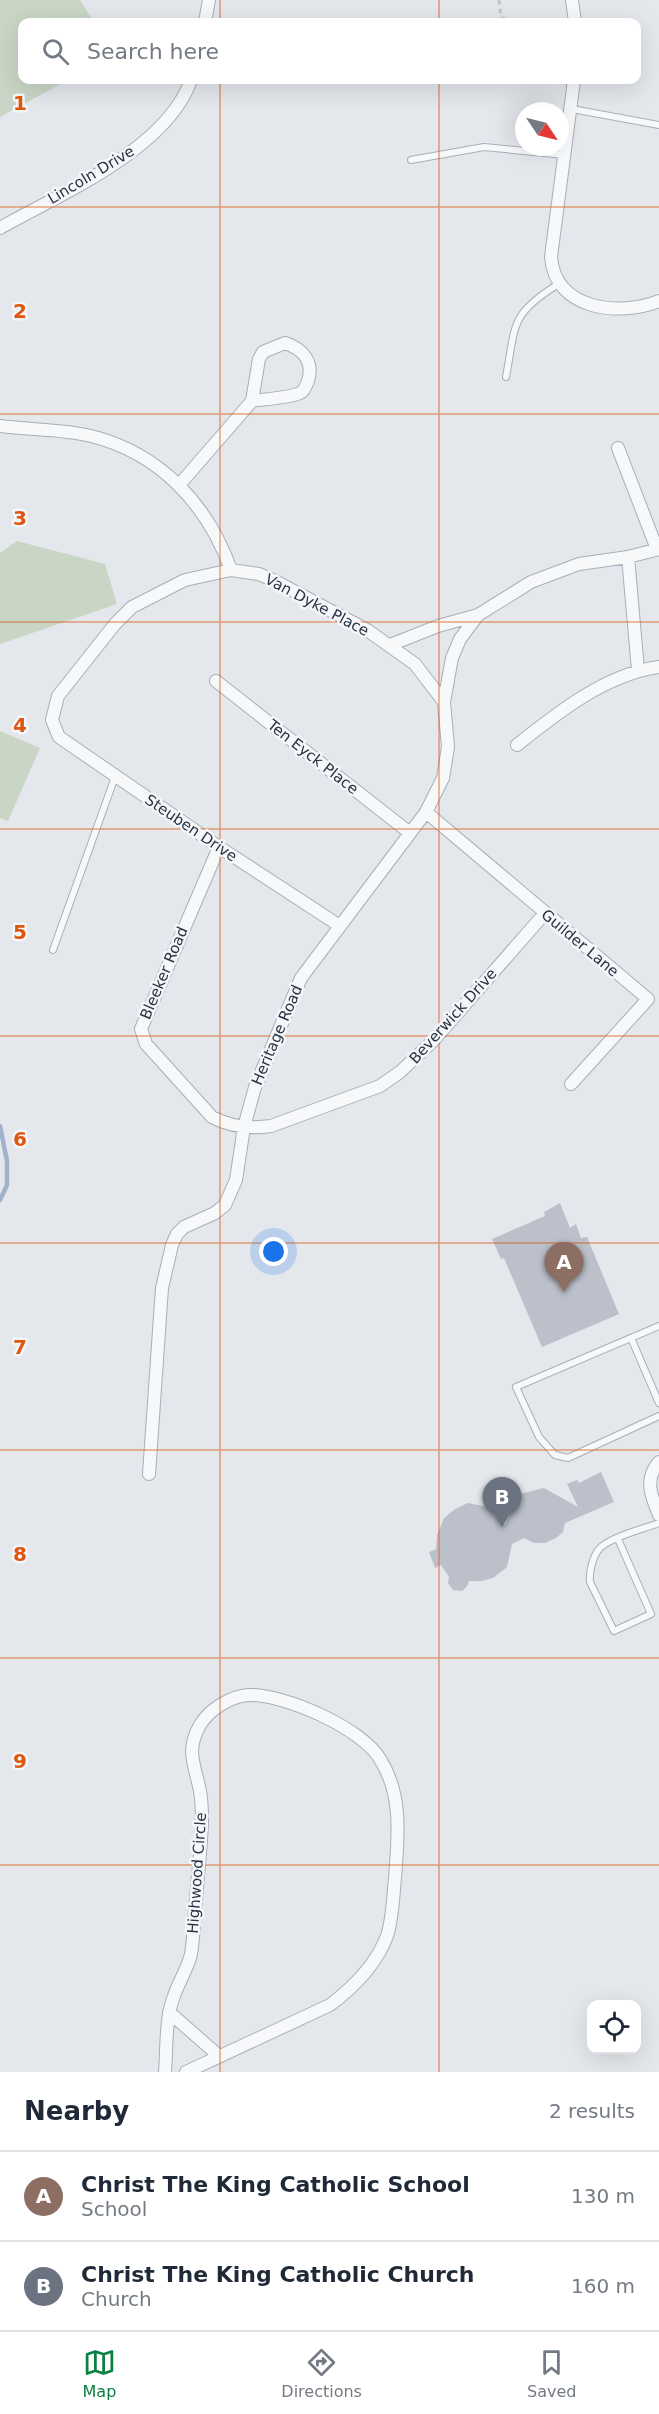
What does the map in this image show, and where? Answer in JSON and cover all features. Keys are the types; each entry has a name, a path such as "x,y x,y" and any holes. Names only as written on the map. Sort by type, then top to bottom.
{"street":[{"path":"206,18 209,0"},
{"path":"572,0 574,18"},
{"name":"Lincoln Drive","path":"0,228 137,148 166,122 180,105 189,84"},
{"path":"569,132 574,84"},
{"path":"566,156 551,257 552,268 560,283 583,302 605,309 629,309 659,301"},
{"path":"180,484 252,401 259,359 263,352 285,343 301,349 310,363 311,372 306,387 300,393 252,401"},
{"path":"0,426 92,436 145,457 180,484 213,528 231,570"},
{"path":"618,448 658,549"},
{"name":"Heritage Road","path":"390,645 438,626 478,615 531,582 579,564 628,557 658,549"},
{"path":"628,557 638,670"},
{"name":"Van Dyke Place","path":"52,720 58,696 115,624 132,607 185,579 231,570 259,574 276,581 390,645 415,664 444,702"},
{"name":"Heritage Road","path":"149,1474 162,1288 166,1266 177,1234 184,1227 215,1213 225,1205 232,1193 243,1127 255,1087 302,978 426,812 442,778 448,747 444,702 452,658 460,639 478,615"},
{"path":"517,745 554,716 596,690 638,670 659,667"},
{"name":"Ten Eyck Place","path":"216,681 410,832"},
{"name":"Steuben Drive","path":"52,720 59,737 219,847 340,926"},
{"name":"Guilder Lane","path":"426,812 648,999 571,1084"},
{"name":"Bleeker Road","path":"219,847 141,1029 146,1044 212,1117 226,1124 243,1127"},
{"name":"Beverwick Drive","path":"243,1127 272,1126 380,1086 400,1072 433,1041 544,913"},
{"path":"656,1466 650,1481 651,1497 659,1515"},
{"name":"Highwood Circle","path":"165,2072 169,2012 191,1952 202,1822 200,1791 193,1770 191,1754 193,1741 201,1724 217,1708 234,1698 249,1695 289,1703 361,1738 380,1758 394,1788 397,1810 398,1828 392,1917 386,1937 362,1977 330,2005 186,2072"},
{"path":"169,2012 219,2056"}],"lane":[{"path":"572,109 659,125"},
{"path":"411,160 484,147 515,150"},
{"path":"506,377 516,323 522,311 560,283"},
{"path":"53,950 115,777"},
{"path":"659,1326 516,1387 538,1437 555,1455 568,1458 659,1416"},
{"path":"630,1338 659,1403"},
{"path":"618,1539 651,1614 614,1631 590,1582 589,1573 601,1547 618,1539 659,1523"}],"path":[{"path":"499,0 501,18"}],"green space":[{"path":"0,0 80,0 91,18 18,18 18,84 61,84 0,117"},
{"path":"17,541 105,564 117,604 0,644 0,553"},
{"path":"0,731 40,748 8,821 0,818"}],"building":[{"path":"560,1203 570,1228 576,1224 581,1238 587,1237 619,1314 542,1347 504,1258 501,1259 492,1239 545,1216 544,1212"},
{"path":"601,1472 614,1502 565,1523 563,1532 545,1543 534,1543 524,1538 512,1544 507,1567 493,1578 469,1581 462,1591 453,1590 448,1583 449,1577 441,1565 435,1568 429,1552 436,1549 437,1535 444,1518 455,1509 468,1503 488,1507 505,1525 520,1494 544,1488 578,1507 567,1484 577,1480 579,1483"}],"waterway":[{"path":"0,1126 7,1161 7,1185 0,1200"}],"place":[{"name":"Christ The King Catholic School","path":"564,1292"},
{"name":"Christ The King Catholic Church","path":"502,1527"}]}
